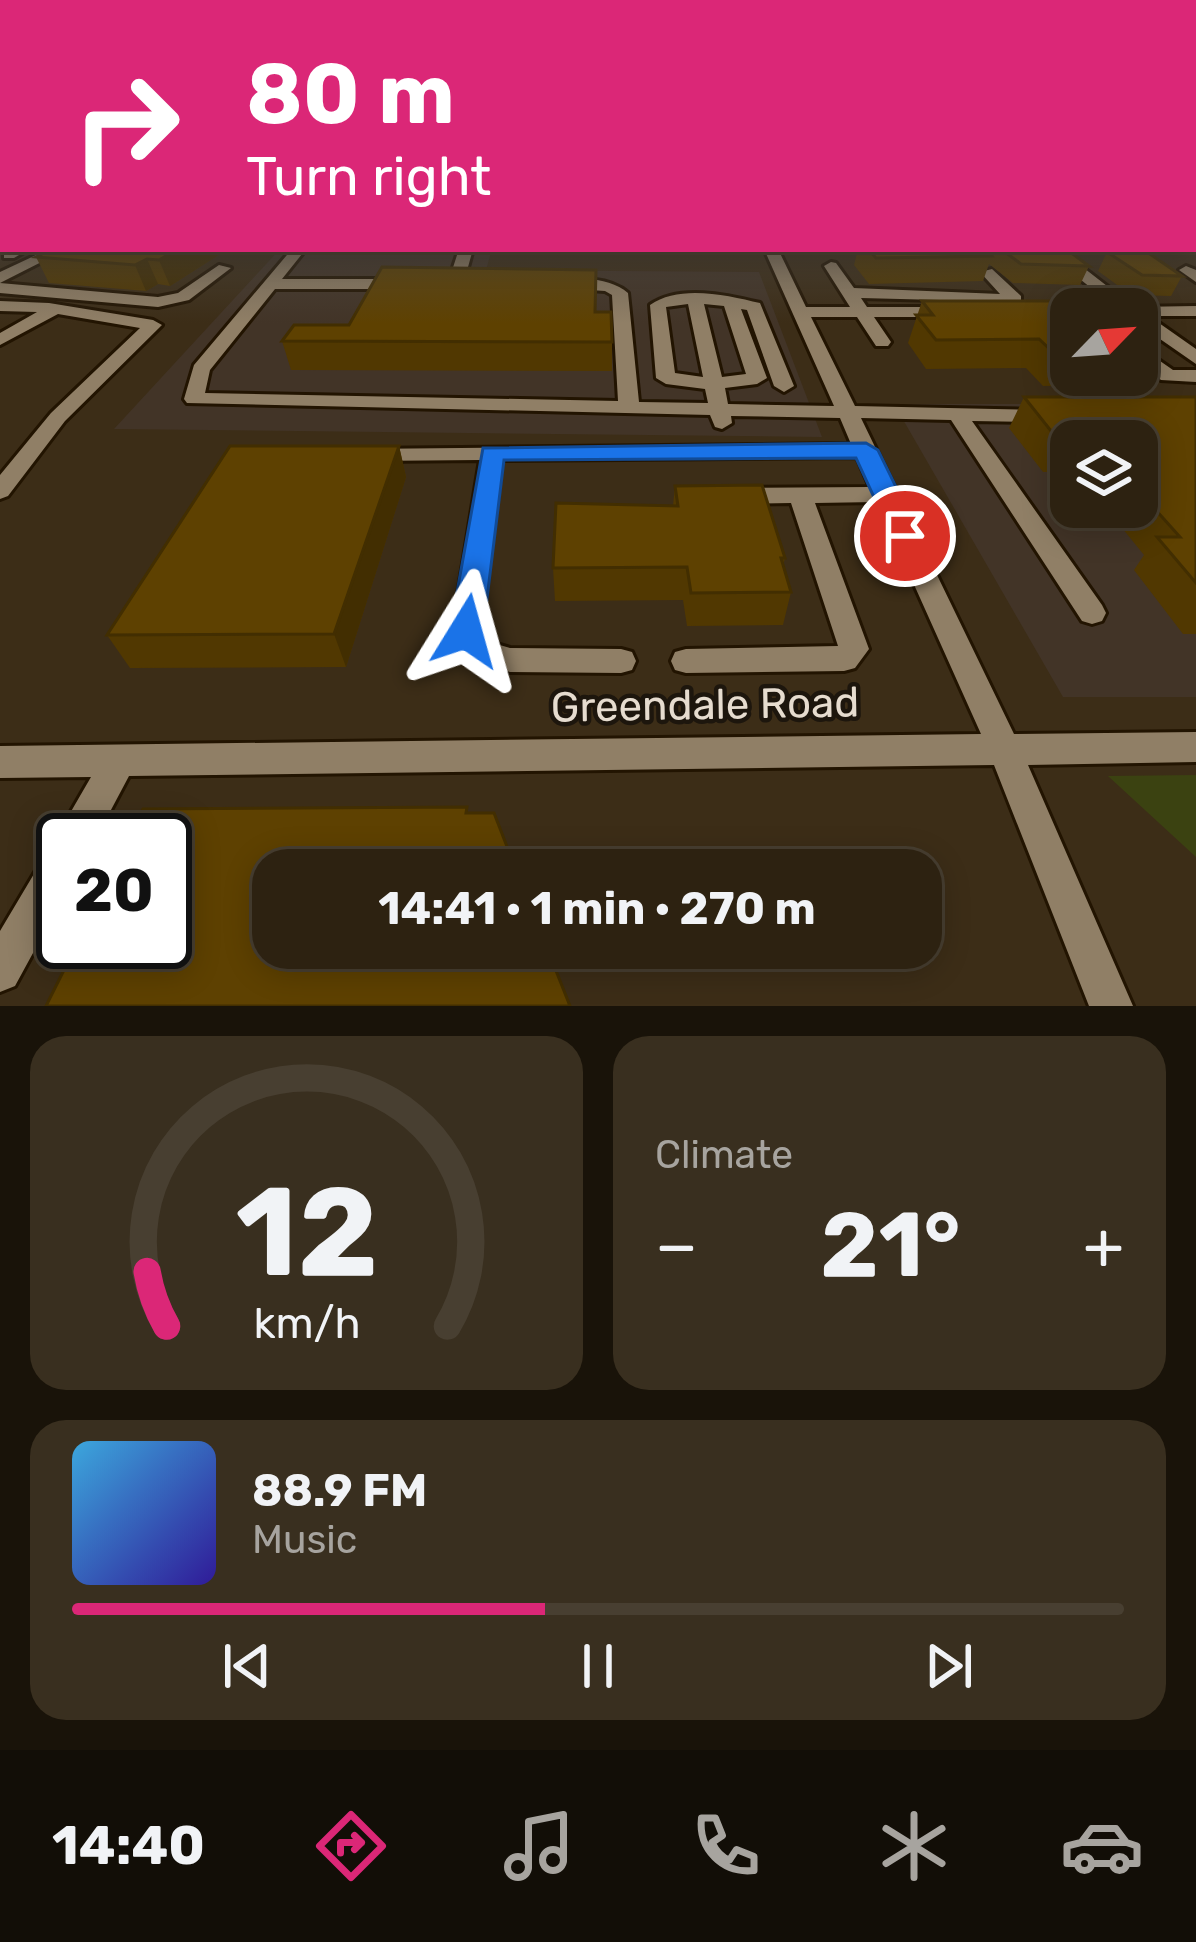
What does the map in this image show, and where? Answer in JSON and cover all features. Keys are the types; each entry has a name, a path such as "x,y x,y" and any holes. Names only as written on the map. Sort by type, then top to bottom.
{"street":[{"path":"0,278 54,252"},
{"path":"296,252 201,369 194,399 629,408 793,423 801,420 801,413 1077,417"},
{"path":"456,283 465,252"},
{"path":"772,252 1003,746 1111,1006"},
{"path":"8,288 79,257"},
{"path":"831,266 882,342"},
{"path":"8,288 158,302 182,297 224,268"},
{"path":"1075,268 1100,288"},
{"path":"801,312 862,312 1015,299 987,272"},
{"path":"269,284 500,284"},
{"path":"545,284 608,286 620,293 629,408"},
{"path":"849,293 914,293 938,306 1028,311"},
{"path":"731,302 757,378 715,385 666,378 658,305 668,300 731,302 754,306 784,386"},
{"path":"695,300 721,416"},
{"path":"0,306 56,309 153,325 58,417 0,491"},
{"path":"0,340 56,309"},
{"path":"1158,312 1196,311"},
{"path":"1158,329 1196,358"},
{"path":"1158,368 1168,376 1196,376"},
{"path":"696,422 721,416"},
{"path":"958,416 1092,613"},
{"path":"340,454 866,450"},
{"path":"492,453 466,631 483,652 510,661 621,661"},
{"path":"700,496 886,494"},
{"path":"686,661 844,659 854,649 800,495"},
{"name":"Greendale Road","path":"0,762 1196,747"},
{"path":"90,813 120,760"},
{"path":"0,971 36,908"}],"shaded area":[{"path":"277,252 491,252 486,270 759,272 822,437 114,429"},
{"path":"894,404 1196,404 1196,697 1063,697"}],"green space":[{"path":"1196,775 1196,857 1108,776"}],"building":[{"path":"46,252 173,252 135,265 36,257"},
{"path":"871,252 989,252 992,256 876,258"},
{"path":"1005,252 1070,252 1089,266 1021,264"},
{"path":"1107,252 1147,252 1182,276 1142,275"},
{"path":"382,267 596,270 595,312 611,312 612,342 282,341 294,325 349,325"},
{"path":"922,301 1050,301 1050,349 1039,339 936,340 916,315 933,315"},
{"path":"1024,397 1196,397 1196,583 1157,537 1180,537 1158,512 1158,420 1050,420 1050,430"},
{"path":"230,446 399,446 334,634 107,635"},
{"path":"762,485 791,592 691,593 687,567 553,568 556,503 678,506 675,486"},
{"path":"467,807 466,813 494,813 508,849 252,849 252,969 555,969 570,1006 46,1006 64,969 192,969 192,813 141,813 143,809"}],"route":[{"path":"466,631 492,453 866,450 905,536"}]}
